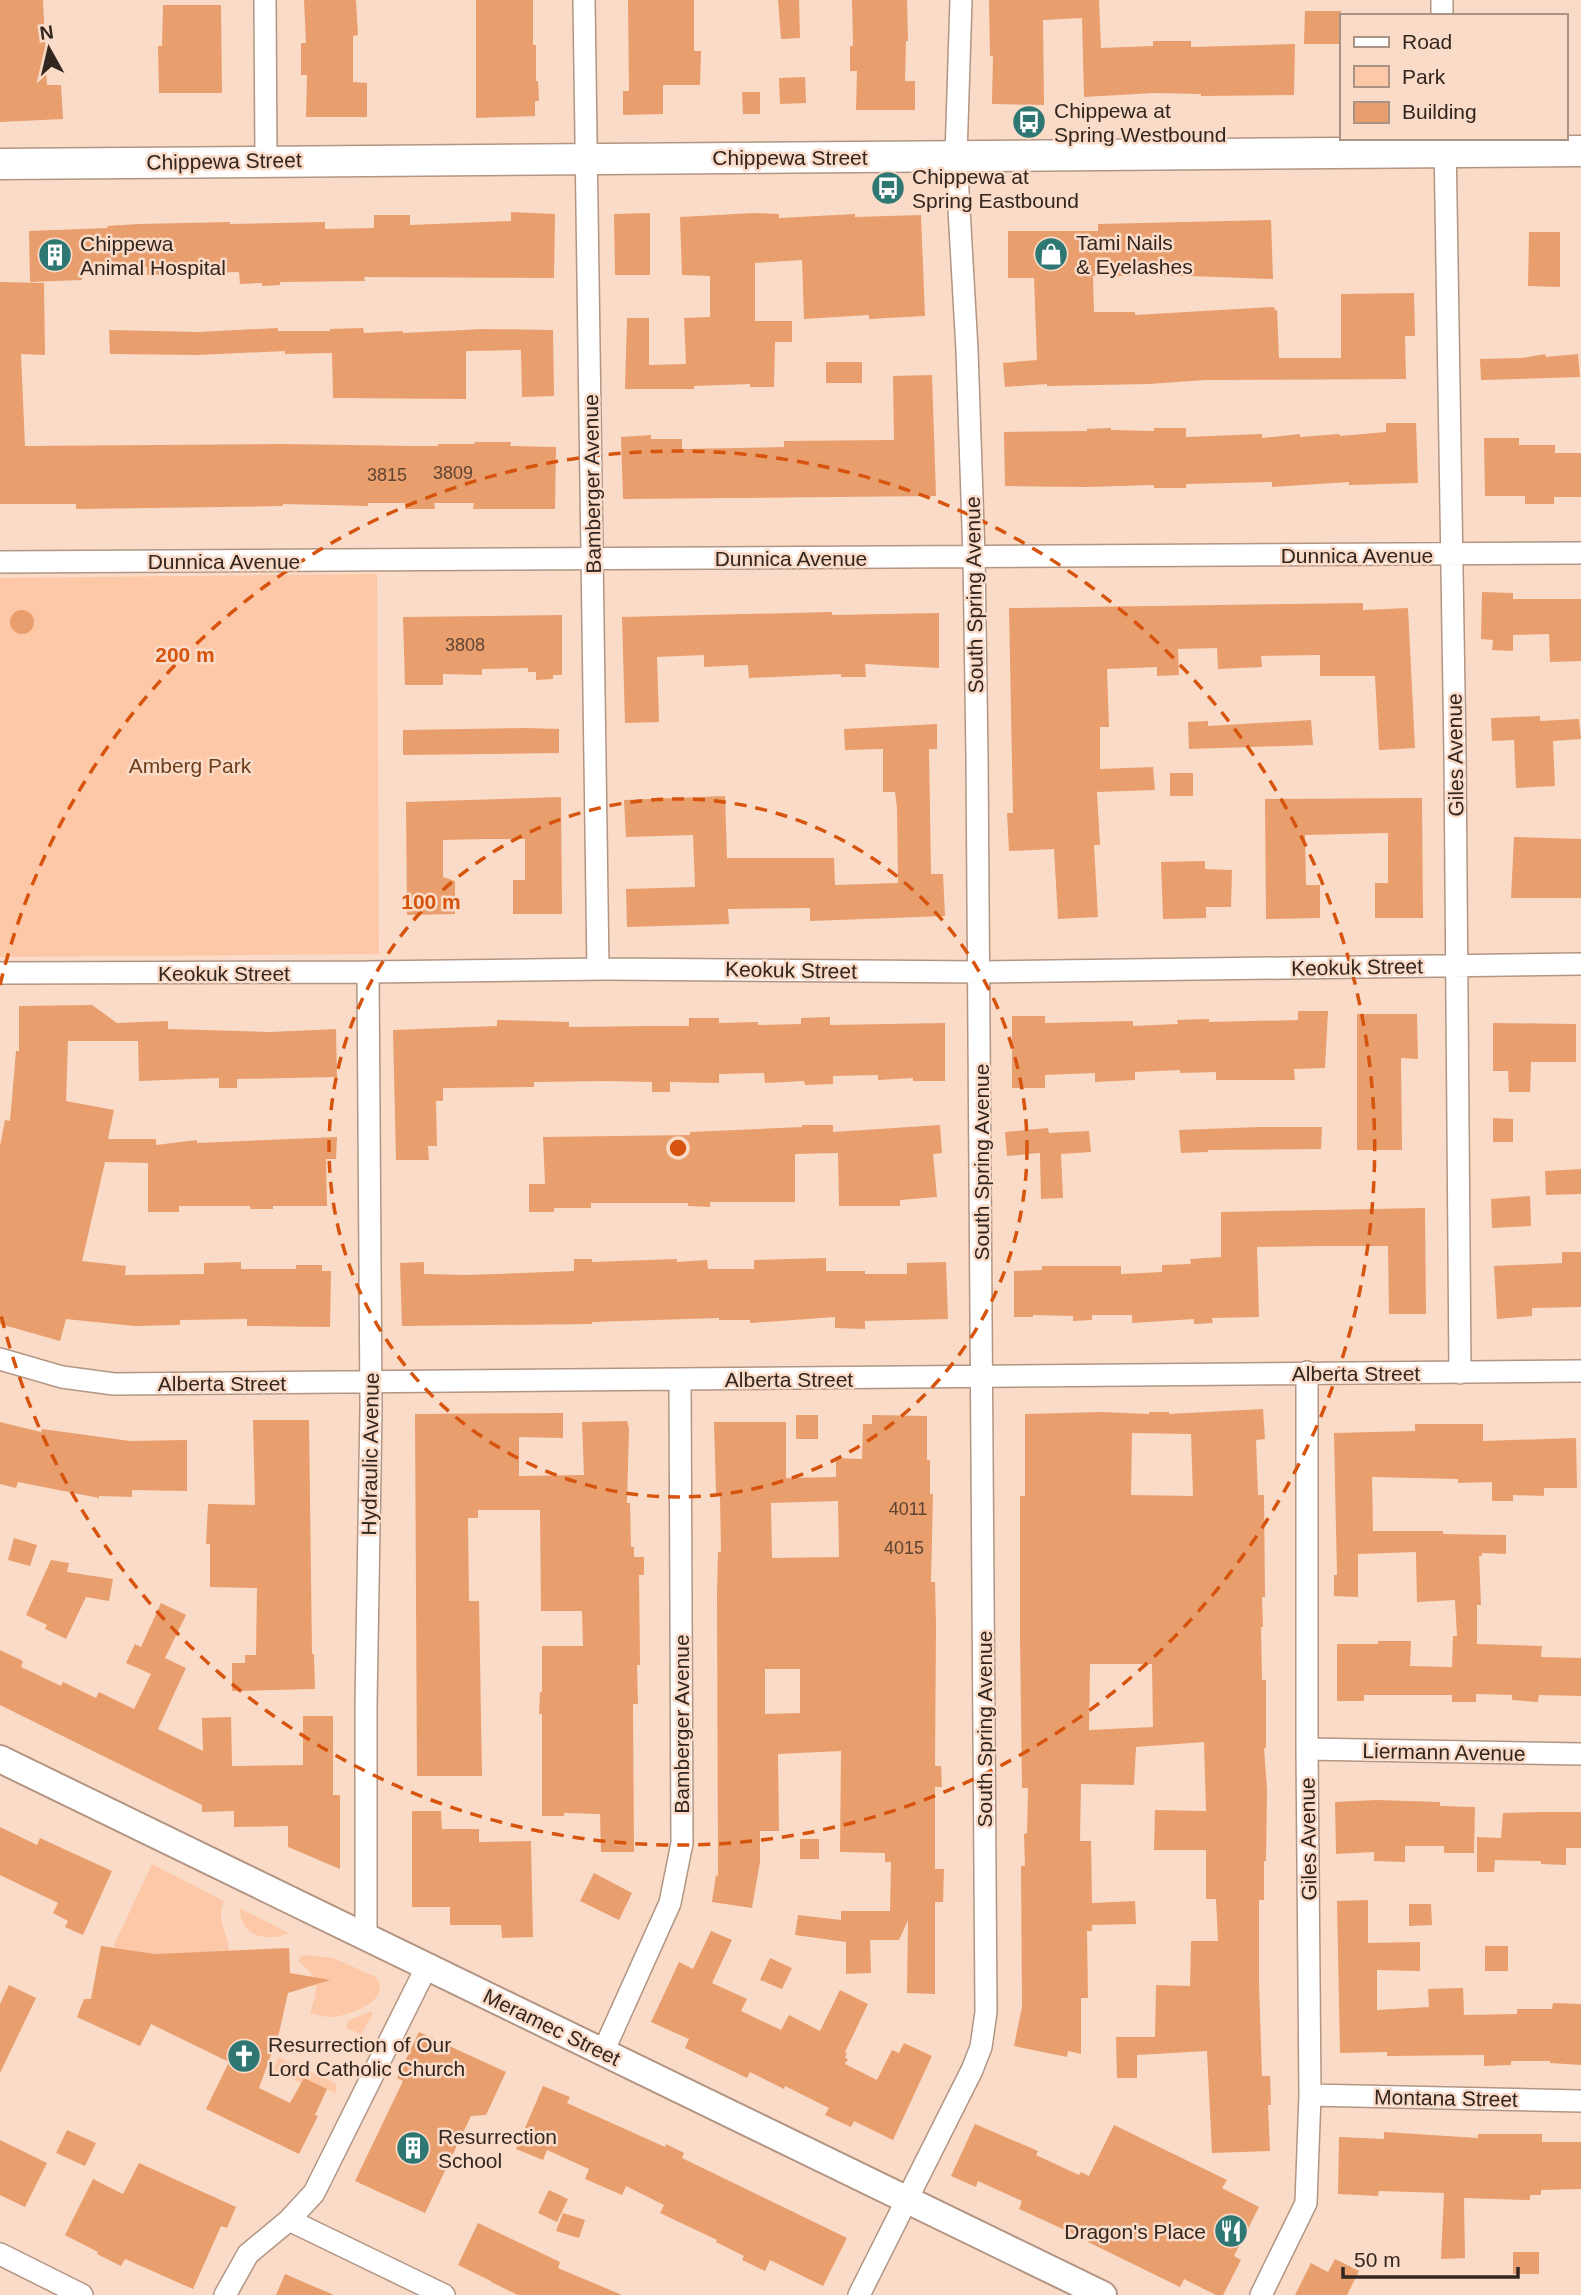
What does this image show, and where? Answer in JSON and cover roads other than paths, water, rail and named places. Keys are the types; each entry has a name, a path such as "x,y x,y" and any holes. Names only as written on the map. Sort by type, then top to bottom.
{"main road":[{"name":"Chippewa Street","path":"0,164 956,156 1446,146 1581,151"}],"street":[{"path":"265,0 266,160"},
{"name":"Bamberger Avenue","path":"584,0 598,969"},
{"name":"South Spring Avenue","path":"859,2295 972,2070 981,2047 986,2012 980,972 974,557 967,351 956,156 961,0"},
{"name":"Giles Avenue","path":"1446,146 1460,1373"},
{"name":"Dunnica Avenue","path":"0,562 1581,553"},
{"name":"Keokuk Street","path":"0,973 598,969 980,972 1581,964"},
{"name":"Hydraulic Avenue","path":"366,1937 371,1383 368,972"},
{"name":"Alberta Street","path":"0,1359 62,1377 114,1384 1581,1371"},
{"name":"Giles Avenue","path":"1261,2295 1306,2203 1310,2095 1307,1372"},
{"name":"Bamberger Avenue","path":"603,2052 670,1903 682,1843 680,1380"},
{"name":"Liermann Avenue","path":"1307,1749 1581,1754"},
{"name":"Meramec Street","path":"0,1759 1103,2295"},
{"path":"225,2295 248,2255 289,2220 314,2193 427,1966"},
{"name":"Montana Street","path":"1310,2095 1581,2101"},
{"path":"289,2220 444,2295"},
{"path":"0,2253 82,2295"}],"place":[{"name":"Chippewa at Spring Westbound","path":"1029,122"},
{"name":"Chippewa at Spring Eastbound","path":"888,188"},
{"name":"Tami Nails & Eyelashes","path":"1051,254"},
{"name":"Chippewa Animal Hospital","path":"55,255"},
{"name":"Resurrection of Our Lord Catholic Church","path":"244,2056"},
{"name":"Resurrection School","path":"413,2148"},
{"name":"Dragon's Place","path":"1231,2231"}],"park label":[{"name":"Amberg Park","path":"190,765"}]}
